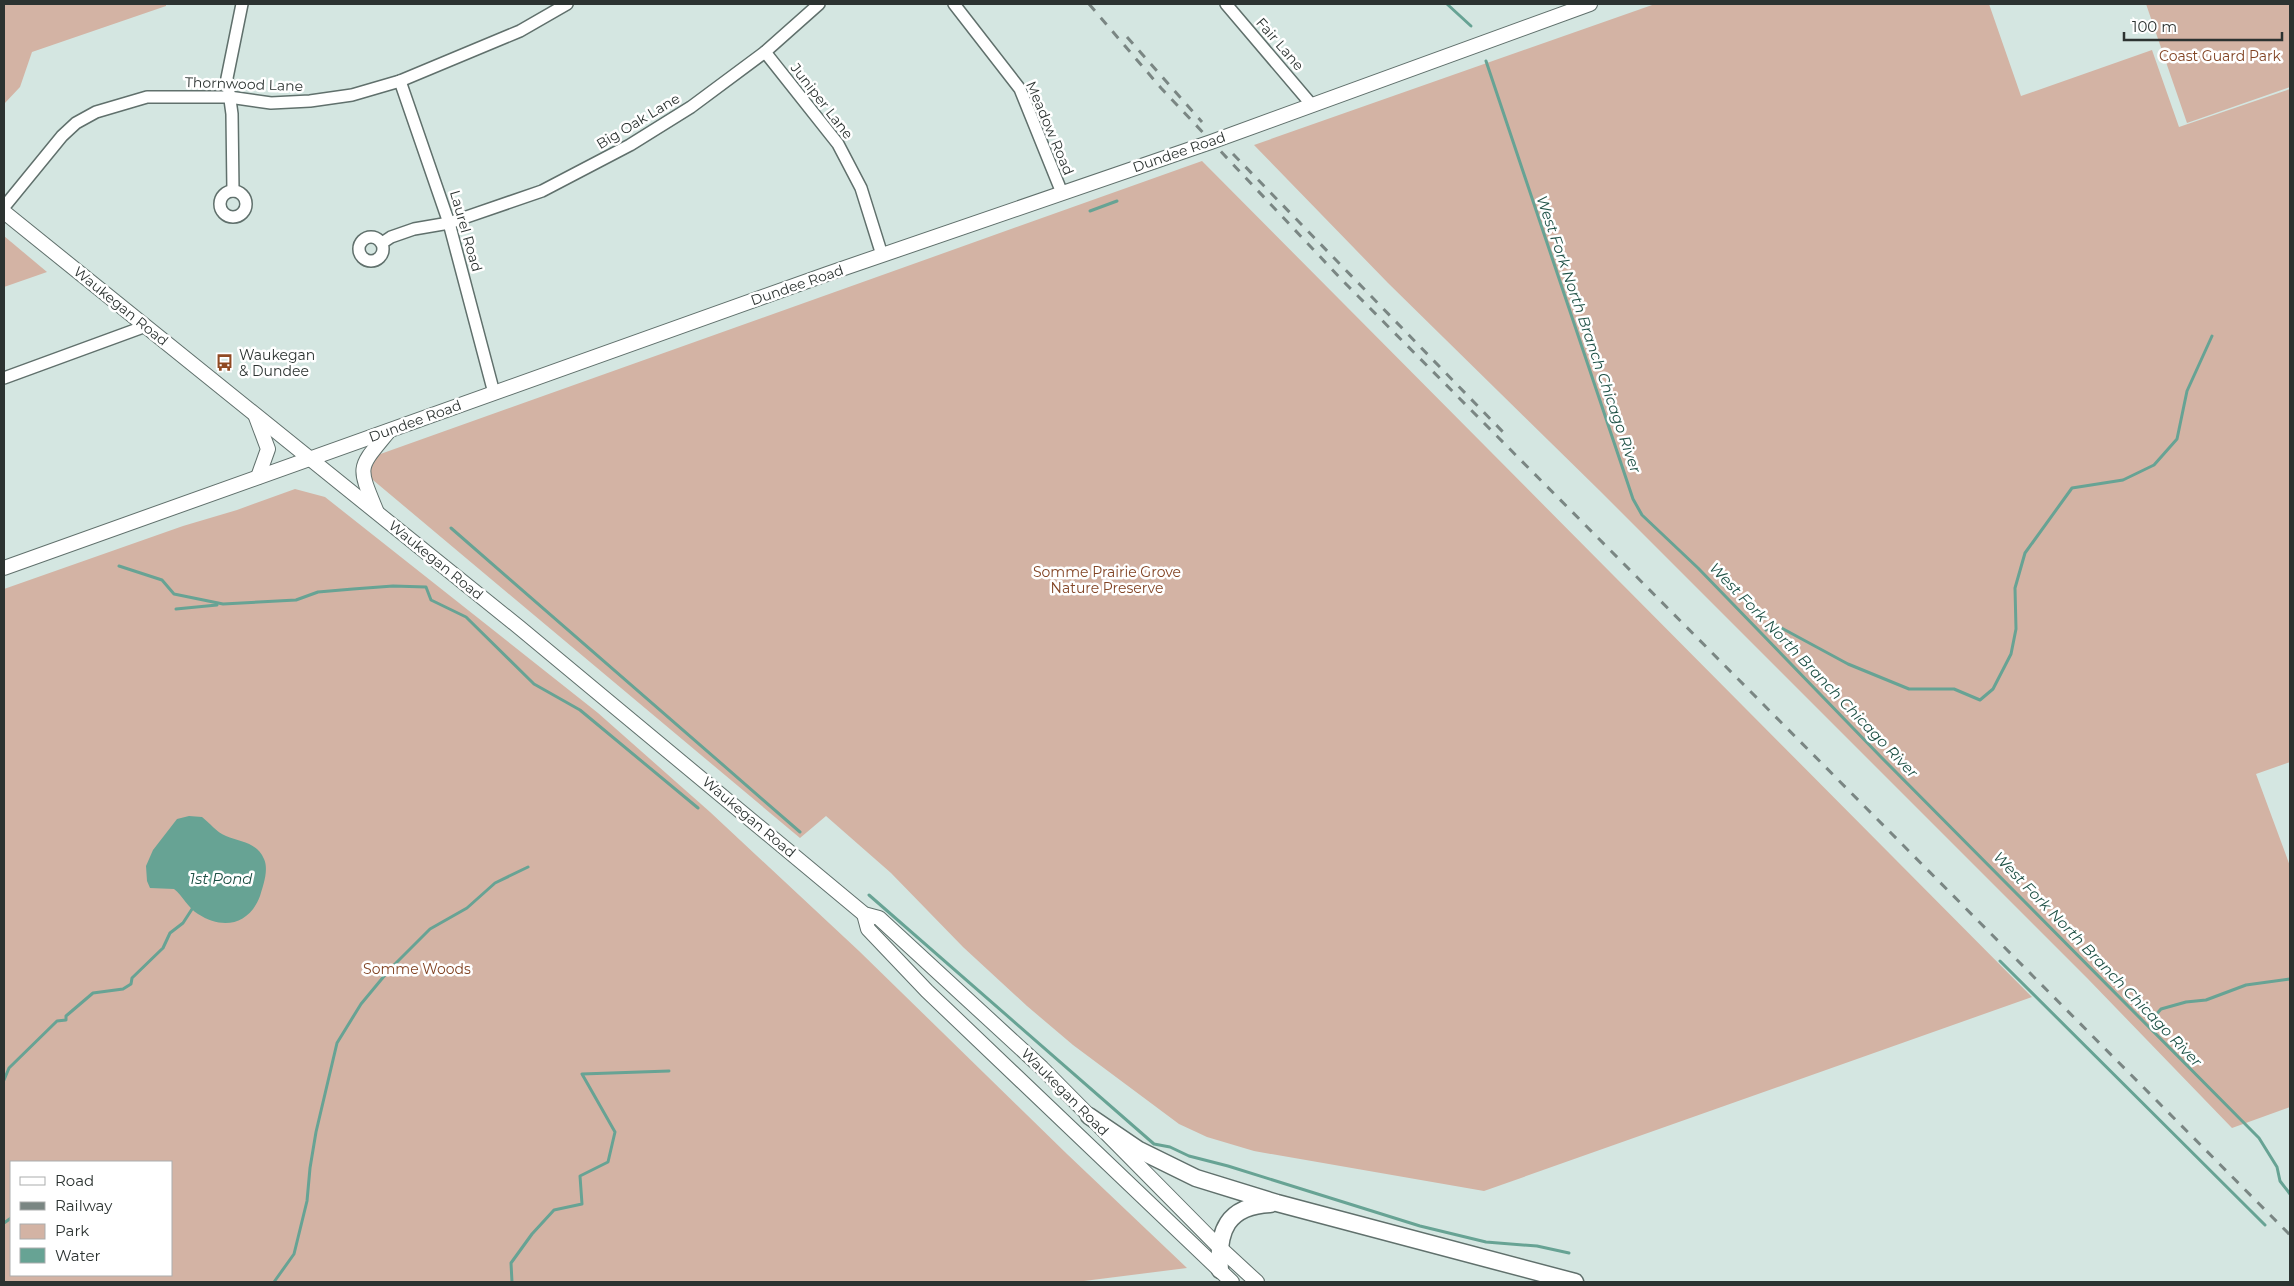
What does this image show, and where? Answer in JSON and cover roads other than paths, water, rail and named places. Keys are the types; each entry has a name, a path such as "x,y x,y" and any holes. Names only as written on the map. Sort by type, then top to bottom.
{"highway":[{"path":"1089,1116 1139,1150 1196,1178 1277,1203 1575,1282"},
{"path":"1220,1270 1219,1247 1222,1232 1236,1213 1253,1205 1277,1203"}],"main road":[{"name":"Dundee Road","path":"4,568 882,255 1211,142 1590,4"},
{"name":"Waukegan Road","path":"4,212 527,634 864,914 879,918 1014,1040 1219,1247 1257,1282"},
{"path":"255,414 268,449 258,477"},
{"path":"378,513 363,478 364,462 389,430"},
{"name":"Waukegan Road","path":"864,914 868,929 927,991 1232,1282"}],"street":[{"path":"233,191 232,114 226,78 242,4"},
{"name":"Thornwood Lane","path":"4,207 62,136 76,123 96,112 147,97 229,97 271,102 310,101 352,95 400,81 520,31 567,4"},
{"name":"Big Oak Lane","path":"382,243 391,237 414,229 449,222 542,191 630,145 691,108 765,52 819,4"},
{"name":"Meadow Road","path":"954,4 1020,89 1062,193"},
{"name":"Fair Lane","path":"1226,4 1311,104"},
{"name":"Juniper Lane","path":"765,52 838,144 861,188 882,255"},
{"name":"Laurel Road","path":"400,81 449,222 494,393"},
{"path":"4,378 146,326"}],"water":[{"name":"1st Pond","path":"189,816 202,817 222,834 248,843 261,853 266,873 264,883 255,906 242,919 226,923 207,919 194,911 174,889 150,888 147,881 146,866 153,850 177,819"}],"waterway":[{"name":"West Fork North Branch Chicago River","path":"1447,4 1471,26"},
{"name":"West Fork North Branch Chicago River","path":"1486,61 1633,499 1642,515 1698,568 1881,757 2259,1138 2277,1167 2280,1181 2290,1194"},
{"path":"1090,211 1117,201"},
{"path":"1766,630 1776,625 1848,664 1909,689 1954,689 1980,700 1993,689 2011,654 2016,629 2015,588 2025,553 2072,488 2123,480 2154,465 2177,439 2187,391 2212,336"},
{"path":"451,528 800,832"},
{"path":"119,566 162,580 174,594 223,604 296,600 318,592 353,589 393,586 426,587 431,600 466,617 534,684 580,710 698,808"},
{"path":"176,609 217,605"},
{"path":"274,1282 294,1254 307,1201 316,1132 337,1043 361,1004 390,969 430,929 467,908 495,883 528,867"},
{"path":"869,895 1154,1144 1170,1147 1189,1156 1228,1166 1420,1226 1486,1242 1537,1246 1569,1253"},
{"path":"4,1080 9,1068 57,1021 66,1020 66,1016 93,993 123,989 131,984 132,978 163,948 170,933 183,923 194,906"},
{"path":"2000,961 2265,1225"},
{"path":"2154,1017 2161,1009 2186,1002 2206,1000 2246,985 2290,979"},
{"path":"512,1282 511,1263 532,1234 554,1210 582,1204 580,1176 608,1162 615,1132 582,1074 669,1071"},
{"path":"4,1223 10,1219"}],"railway":[{"path":"1089,4 1161,88 1343,281 2290,1235"},
{"path":"1127,37 1202,122"},
{"path":"1233,154 1503,432"}],"place":[{"name":"Waukegan & Dundee","path":"225,363"}],"park label":[{"name":"Coast Guard Park","path":"2220,56"},
{"name":"Somme Prairie Grove Nature Preserve","path":"1107,580"},
{"name":"Somme Woods","path":"417,969"}]}
